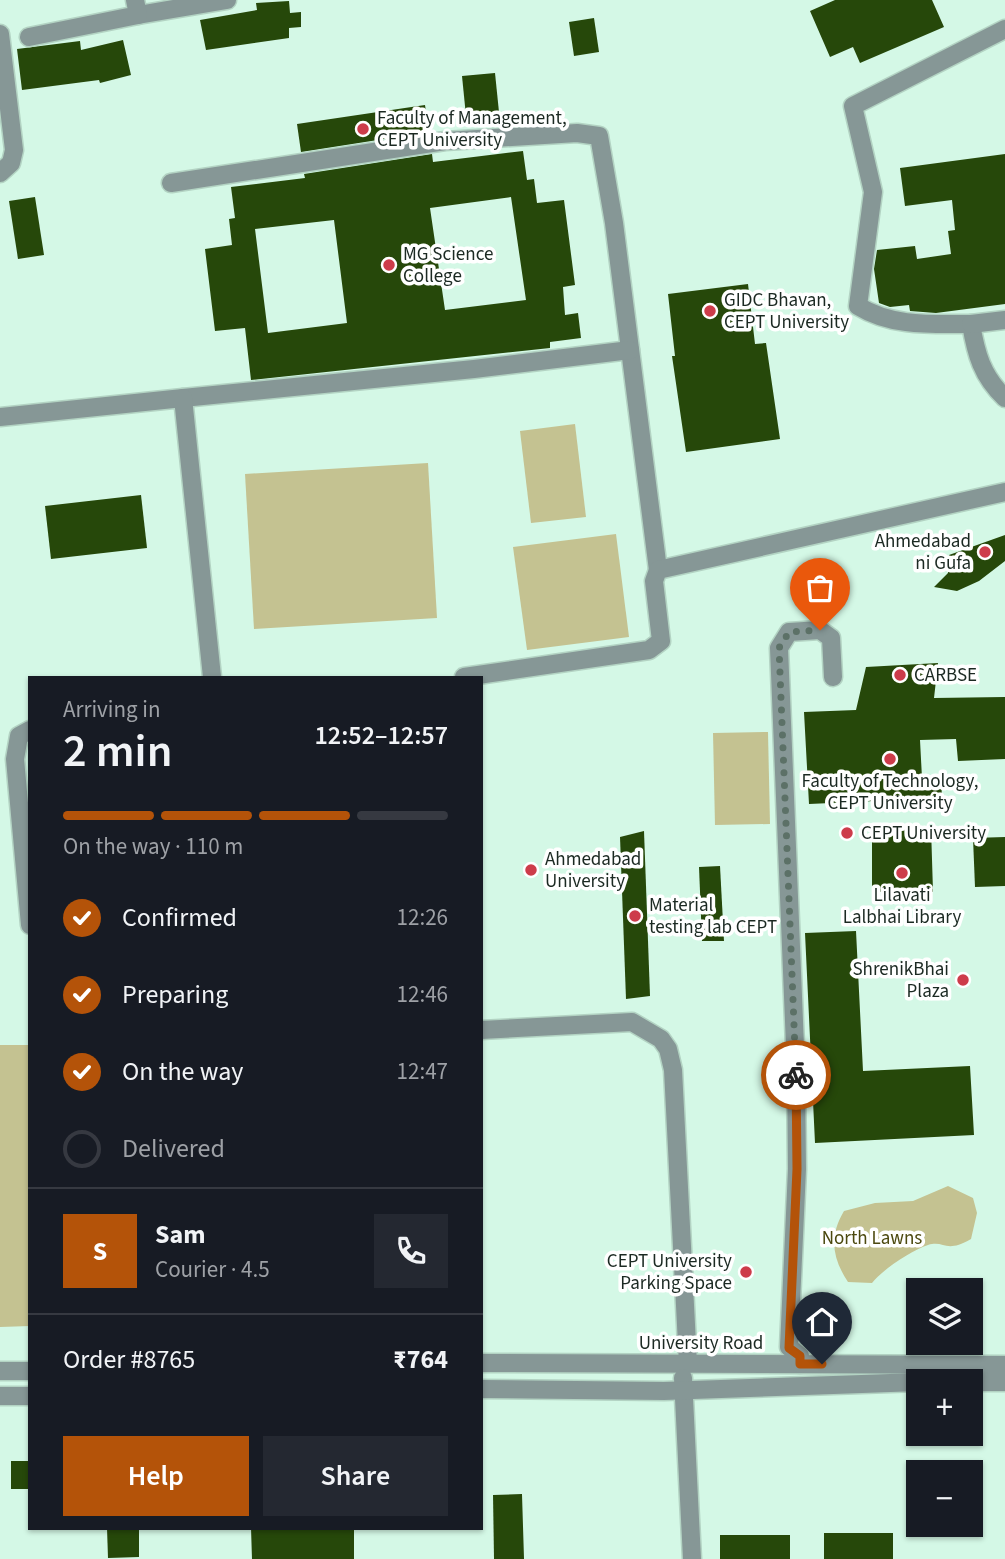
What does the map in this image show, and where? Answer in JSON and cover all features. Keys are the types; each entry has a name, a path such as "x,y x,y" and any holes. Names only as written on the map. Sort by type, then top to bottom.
{"street":[{"path":"29,37 136,7 227,0"},
{"path":"1005,29 853,106 873,192 858,306 877,318 925,324 971,324 1005,320"},
{"path":"0,34 13,150 11,163 0,173"},
{"path":"171,183 445,141 564,133 599,136 630,349 657,570 654,581 661,641 649,650 471,676"},
{"path":"971,324 978,361 990,384 1005,398"},
{"path":"0,417 474,369 630,349"},
{"path":"183,398 212,676"},
{"path":"657,570 1005,492"},
{"path":"800,1364 800,1356 789,1348 797,1169 796,1071 779,648 789,632 820,630 831,638 833,677"},
{"path":"28,731 19,736 15,759 28,903"},
{"path":"483,1030 632,1022 652,1031 668,1049 677,1125 685,1364 683,1390 692,1559"},
{"name":"University Road","path":"483,1363 1005,1365"},
{"path":"0,1371 28,1371"},
{"path":"483,1390 683,1390 906,1382"},
{"path":"983,1382 1005,1382"},
{"path":"0,1396 28,1396"}],"green space":[{"path":"575,424 586,517 531,523 520,431"},
{"path":"428,463 437,618 254,629 245,474"},
{"path":"616,534 629,637 527,650 513,547"},
{"path":"768,732 770,824 715,825 713,733"},
{"path":"0,1045 28,1045 28,1326 0,1327"},
{"name":"North Lawns","path":"948,1186 973,1198 977,1213 971,1239 956,1246 934,1244 921,1248 890,1267 872,1283 848,1282 834,1247 836,1229 844,1211 875,1203 913,1201"}],"building":[{"path":"835,0 932,0 944,27 860,63 853,47 830,57 810,11"},
{"path":"289,1 290,13 301,12 301,27 289,28 289,38 206,50 200,20 257,10 256,3"},
{"path":"594,18 599,52 574,56 569,22"},
{"path":"123,40 131,75 100,83 99,80 22,90 17,49 80,41 81,50"},
{"path":"495,73 500,122 467,126 462,76"},
{"name":"Faculty of Management, CEPT University","path":"425,105 429,132 301,152 297,124"},
{"name":"MG Science College","path":"523,151 527,180 534,179 537,203 564,200 575,285 563,287 565,315 578,313 581,338 550,342 550,348 251,380 245,328 215,331 205,249 232,245 229,219 235,218 231,187 305,178 304,174 432,154 433,162","holes":["511,197 526,300 445,310 430,208","334,220 347,323 268,333 255,229"]},
{"path":"1005,154 1005,304 936,313 910,311 909,305 890,307 879,303 874,269 877,250 915,246 917,259 951,254 948,231 955,230 952,200 905,206 900,168"},
{"path":"35,197 44,255 18,259 9,201"},
{"path":"748,284 755,344 766,343 780,439 686,452 672,356 675,356 668,294"},
{"path":"141,495 147,548 51,559 45,506"},
{"path":"1005,535 1005,561 979,581 957,591 934,587 948,573 949,555"},
{"path":"938,663 934,698 1005,697 1005,759 958,761 956,739 920,740 922,778 941,777 942,798 809,804 804,712 856,710 866,667"},
{"name":"Lilavati Lalbhai Library","path":"931,827 933,892 872,892 872,828"},
{"name":"Material testing lab CEPT","path":"644,831 650,996 626,999 620,837"},
{"path":"1005,837 1005,886 975,887 973,838"},
{"path":"720,866 724,941 702,941 699,867"},
{"path":"856,931 863,1071 970,1066 974,1135 815,1143 805,933"},
{"path":"11,1461 28,1461 28,1489 11,1489"},
{"path":"522,1494 524,1559 494,1559 493,1495"},
{"path":"107,1530 139,1530 139,1557 108,1558"},
{"path":"251,1530 354,1530 354,1559 252,1559"},
{"path":"824,1533 893,1533 893,1559 824,1559"},
{"path":"720,1535 790,1535 790,1559 720,1559"}],"way so far":[{"path":"796,1075 779,648 789,632 820,630"}],"place":[{"name":"Faculty of Management, CEPT University","path":"363,129"},
{"name":"MG Science College","path":"389,265"},
{"name":"GIDC Bhavan, CEPT University","path":"710,311"},
{"name":"Ahmedabad ni Gufa","path":"985,552"},
{"name":"CARBSE","path":"900,675"},
{"name":"Faculty of Technology, CEPT University","path":"890,759"},
{"name":"CEPT University","path":"847,833"},
{"name":"Ahmedabad University","path":"531,870"},
{"name":"Lilavati Lalbhai Library","path":"902,873"},
{"name":"Material testing lab CEPT","path":"635,916"},
{"name":"ShrenikBhai Plaza","path":"963,980"},
{"name":"CEPT University Parking Space","path":"746,1272"}],"route":[{"path":"796,1075 797,1169 789,1348 800,1356 800,1364 822,1364"}]}
